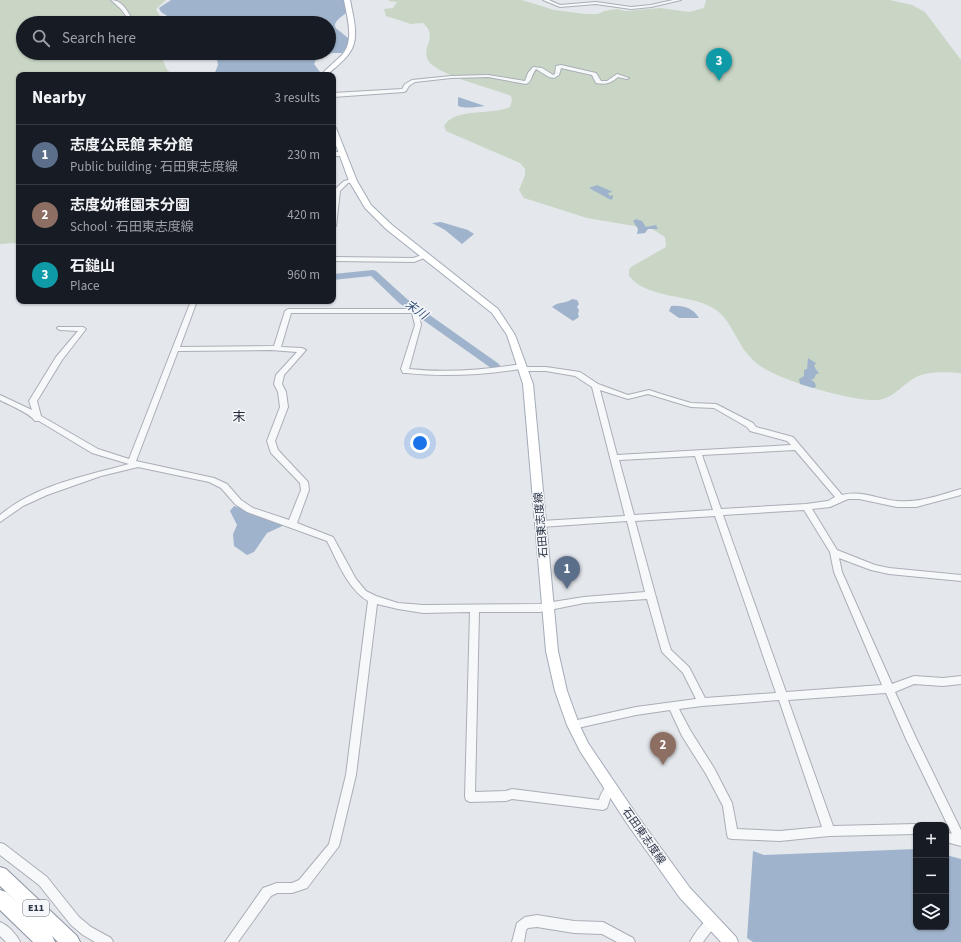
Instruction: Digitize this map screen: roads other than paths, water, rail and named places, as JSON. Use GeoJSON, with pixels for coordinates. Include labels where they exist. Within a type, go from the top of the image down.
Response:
{"type":"FeatureCollection","features":[{"type":"Feature","properties":{"kind":"highway","name":"E11"},"geometry":{"type":"LineString","coordinates":[[0,875],[71,942]]}},
{"type":"Feature","properties":{"kind":"highway","name":"E11"},"geometry":{"type":"LineString","coordinates":[[0,898],[46,942]]}},
{"type":"Feature","properties":{"kind":"highway"},"geometry":{"type":"LineString","coordinates":[[54,925],[74,942]]}},
{"type":"Feature","properties":{"kind":"main road"},"geometry":{"type":"LineString","coordinates":[[327,72],[347,53],[351,46],[352,40],[347,0]]}},
{"type":"Feature","properties":{"kind":"main road","name":"石田東志度線"},"geometry":{"type":"LineString","coordinates":[[336,144],[338,154],[361,197],[377,216],[495,311],[511,335],[523,368],[529,392],[552,651],[561,691],[573,725],[584,747],[611,789],[685,893],[731,942]]}},
{"type":"Feature","properties":{"kind":"street"},"geometry":{"type":"LineString","coordinates":[[113,0],[128,13],[129,16]]}},
{"type":"Feature","properties":{"kind":"street"},"geometry":{"type":"LineString","coordinates":[[545,0],[555,5],[565,6],[596,3],[641,8],[679,0]]}},
{"type":"Feature","properties":{"kind":"street"},"geometry":{"type":"LineString","coordinates":[[336,95],[404,90],[407,85],[414,81],[451,77],[488,76],[526,83],[534,68],[541,69],[548,76],[554,77],[557,75],[558,67],[561,66],[594,74],[598,82],[601,83],[610,82],[617,75],[627,78]]}},
{"type":"Feature","properties":{"kind":"street"},"geometry":{"type":"LineString","coordinates":[[336,199],[337,190],[346,182],[353,181]]}},
{"type":"Feature","properties":{"kind":"street"},"geometry":{"type":"LineString","coordinates":[[336,260],[383,258],[414,260],[425,256]]}},
{"type":"Feature","properties":{"kind":"street"},"geometry":{"type":"LineString","coordinates":[[135,462],[193,304]]}},
{"type":"Feature","properties":{"kind":"street"},"geometry":{"type":"LineString","coordinates":[[277,348],[288,311],[415,311],[418,325],[404,369],[406,371],[426,373],[492,371],[523,368],[546,369],[577,374],[595,386],[628,397],[649,392],[684,403],[716,406],[750,425],[753,429],[790,438],[840,498]]}},
{"type":"Feature","properties":{"kind":"street"},"geometry":{"type":"LineString","coordinates":[[38,419],[32,401],[59,359],[83,329],[60,328]]}},
{"type":"Feature","properties":{"kind":"street"},"geometry":{"type":"LineString","coordinates":[[176,349],[277,348],[302,350],[280,375],[278,384],[284,394],[285,400],[282,418],[270,441],[274,451],[304,482],[305,490],[292,524]]}},
{"type":"Feature","properties":{"kind":"street"},"geometry":{"type":"LineString","coordinates":[[595,386],[667,652],[686,670],[702,702]]}},
{"type":"Feature","properties":{"kind":"street"},"geometry":{"type":"LineString","coordinates":[[2,400],[94,451],[211,480],[224,486],[238,502],[246,508],[330,539],[353,581],[363,592],[373,599],[398,606],[423,609],[549,606],[584,600],[651,595]]}},
{"type":"Feature","properties":{"kind":"street"},"geometry":{"type":"LineString","coordinates":[[615,458],[797,447]]}},
{"type":"Feature","properties":{"kind":"street"},"geometry":{"type":"LineString","coordinates":[[698,454],[829,831]]}},
{"type":"Feature","properties":{"kind":"street"},"geometry":{"type":"LineString","coordinates":[[0,518],[18,506],[42,495],[135,462]]}},
{"type":"Feature","properties":{"kind":"street"},"geometry":{"type":"LineString","coordinates":[[541,524],[806,508],[830,504],[840,498],[859,496],[897,504],[916,504],[961,492]]}},
{"type":"Feature","properties":{"kind":"street"},"geometry":{"type":"LineString","coordinates":[[806,508],[834,552],[838,572],[888,688],[961,841]]}},
{"type":"Feature","properties":{"kind":"street"},"geometry":{"type":"LineString","coordinates":[[834,552],[874,568],[889,571],[961,578]]}},
{"type":"Feature","properties":{"kind":"street"},"geometry":{"type":"LineString","coordinates":[[231,942],[268,892],[277,888],[292,888],[303,884],[334,846],[351,775],[373,599]]}},
{"type":"Feature","properties":{"kind":"street"},"geometry":{"type":"LineString","coordinates":[[475,608],[470,797],[506,796],[512,794],[603,805],[606,794],[611,789]]}},
{"type":"Feature","properties":{"kind":"street"},"geometry":{"type":"LineString","coordinates":[[573,725],[636,711],[702,702],[888,688],[914,680],[943,682],[961,680]]}},
{"type":"Feature","properties":{"kind":"street"},"geometry":{"type":"LineString","coordinates":[[673,706],[686,733],[710,771],[728,806],[732,834],[765,837],[815,834],[829,831],[913,829]]}},
{"type":"Feature","properties":{"kind":"street"},"geometry":{"type":"LineString","coordinates":[[949,838],[961,841]]}},
{"type":"Feature","properties":{"kind":"street"},"geometry":{"type":"LineString","coordinates":[[0,848],[43,881],[57,901],[80,926],[107,942]]}},
{"type":"Feature","properties":{"kind":"street"},"geometry":{"type":"LineString","coordinates":[[518,942],[521,927],[525,923],[537,921],[574,927],[603,928],[629,942]]}},
{"type":"Feature","properties":{"kind":"street"},"geometry":{"type":"LineString","coordinates":[[696,942],[712,922]]}},
{"type":"Feature","properties":{"kind":"street"},"geometry":{"type":"LineString","coordinates":[[0,928],[14,942]]}},
{"type":"Feature","properties":{"kind":"water"},"geometry":{"type":"Polygon","coordinates":[[[171,0],[344,0],[346,13],[336,22],[336,16],[167,16],[161,12],[159,8],[171,0]]]}},
{"type":"Feature","properties":{"kind":"water"},"geometry":{"type":"Polygon","coordinates":[[[336,27],[349,39],[348,45],[342,53],[336,53],[336,27]]]}},
{"type":"Feature","properties":{"kind":"water"},"geometry":{"type":"Polygon","coordinates":[[[217,60],[316,60],[314,64],[320,72],[215,72],[218,65],[217,60]]]}},
{"type":"Feature","properties":{"kind":"water"},"geometry":{"type":"Polygon","coordinates":[[[458,97],[485,106],[468,108],[458,106],[458,97]]]}},
{"type":"Feature","properties":{"kind":"water"},"geometry":{"type":"Polygon","coordinates":[[[597,185],[613,192],[608,193],[610,196],[613,195],[613,198],[611,200],[589,188],[597,185]]]}},
{"type":"Feature","properties":{"kind":"water"},"geometry":{"type":"Polygon","coordinates":[[[636,219],[642,221],[646,227],[656,225],[658,229],[648,229],[645,233],[637,234],[638,229],[633,221],[636,219]]]}},
{"type":"Feature","properties":{"kind":"water"},"geometry":{"type":"Polygon","coordinates":[[[441,222],[468,230],[474,234],[462,244],[445,230],[432,223],[441,222]]]}},
{"type":"Feature","properties":{"kind":"water"},"geometry":{"type":"Polygon","coordinates":[[[572,299],[577,300],[579,304],[577,307],[579,310],[579,317],[573,321],[552,307],[572,299]]]}},
{"type":"Feature","properties":{"kind":"water"},"geometry":{"type":"Polygon","coordinates":[[[671,306],[687,308],[694,312],[699,318],[679,318],[669,311],[671,306]]]}},
{"type":"Feature","properties":{"kind":"water"},"geometry":{"type":"Polygon","coordinates":[[[808,358],[816,363],[814,366],[819,374],[816,374],[814,379],[811,379],[815,383],[816,387],[813,388],[800,384],[799,379],[804,376],[804,370],[807,369],[808,358]]]}},
{"type":"Feature","properties":{"kind":"water"},"geometry":{"type":"Polygon","coordinates":[[[234,506],[289,523],[267,533],[254,552],[247,555],[234,546],[233,534],[237,525],[230,511],[234,506]]]}},
{"type":"Feature","properties":{"kind":"water"},"geometry":{"type":"Polygon","coordinates":[[[913,849],[913,930],[949,930],[949,856],[961,859],[961,942],[753,942],[747,938],[753,851],[764,855],[913,849]]]}},
{"type":"Feature","properties":{"kind":"waterway","name":"末川"},"geometry":{"type":"LineString","coordinates":[[336,277],[373,273],[403,301],[495,366]]}},
{"type":"Feature","properties":{"kind":"place","name":"石鎚山"},"geometry":{"type":"Point","coordinates":[719,81]}},
{"type":"Feature","properties":{"kind":"place","name":"志度公民館 末分館"},"geometry":{"type":"Point","coordinates":[567,589]}},
{"type":"Feature","properties":{"kind":"place","name":"志度幼稚園末分園"},"geometry":{"type":"Point","coordinates":[663,765]}},
{"type":"Feature","properties":{"kind":"district","name":"末"},"geometry":{"type":"Point","coordinates":[239,417]}}]}
